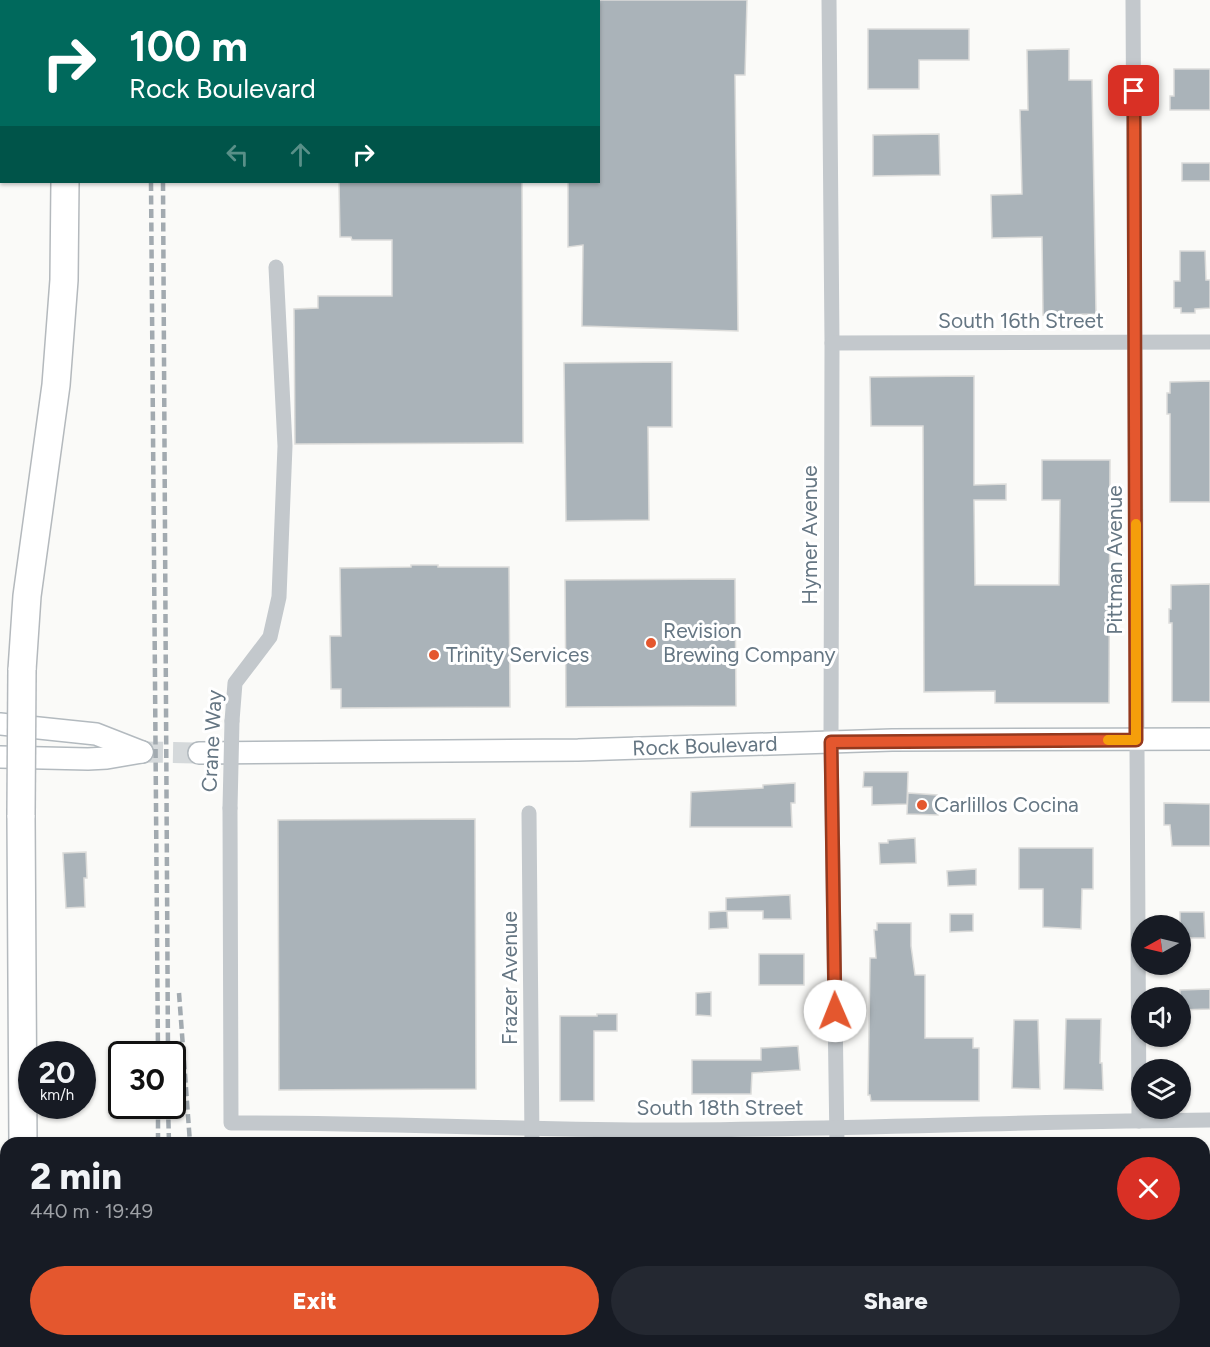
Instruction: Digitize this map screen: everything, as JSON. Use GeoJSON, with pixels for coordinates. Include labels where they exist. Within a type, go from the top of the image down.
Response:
{"type":"FeatureCollection","features":[{"type":"Feature","properties":{"kind":"highway"},"geometry":{"type":"LineString","coordinates":[[23,1137],[22,669],[27,596],[56,385],[64,280],[64,183]]}},
{"type":"Feature","properties":{"kind":"main road"},"geometry":{"type":"LineString","coordinates":[[0,724],[96,734],[142,752],[88,759],[0,757]]}},
{"type":"Feature","properties":{"kind":"main road","name":"Rock Boulevard"},"geometry":{"type":"LineString","coordinates":[[199,753],[578,750],[831,742],[1210,739]]}},
{"type":"Feature","properties":{"kind":"street","name":"Hymer Avenue"},"geometry":{"type":"LineString","coordinates":[[829,0],[832,343],[831,742],[837,1136]]}},
{"type":"Feature","properties":{"kind":"street","name":"Pittman Avenue"},"geometry":{"type":"LineString","coordinates":[[1133,0],[1139,1121]]}},
{"type":"Feature","properties":{"kind":"street","name":"Crane Way"},"geometry":{"type":"LineString","coordinates":[[231,1123],[230,808],[235,683],[270,637],[279,597],[285,446],[276,267]]}},
{"type":"Feature","properties":{"kind":"street","name":"South 16th Street"},"geometry":{"type":"LineString","coordinates":[[832,343],[1210,342]]}},
{"type":"Feature","properties":{"kind":"street","name":"Frazer Avenue"},"geometry":{"type":"LineString","coordinates":[[529,813],[532,1136]]}},
{"type":"Feature","properties":{"kind":"street","name":"South 18th Street"},"geometry":{"type":"LineString","coordinates":[[231,1123],[370,1123],[532,1136],[681,1130],[837,1136],[1139,1121],[1210,1120]]}},
{"type":"Feature","properties":{"kind":"building"},"geometry":{"type":"Polygon","coordinates":[[[600,0],[747,0],[745,75],[735,75],[738,331],[582,326],[583,245],[568,247],[568,183],[600,183],[600,0]]]}},
{"type":"Feature","properties":{"kind":"building"},"geometry":{"type":"Polygon","coordinates":[[[868,29],[969,29],[969,60],[919,60],[919,89],[868,89],[868,29]]]}},
{"type":"Feature","properties":{"kind":"building"},"geometry":{"type":"Polygon","coordinates":[[[1069,49],[1069,80],[1092,80],[1096,314],[1043,315],[1042,237],[992,238],[991,195],[1022,194],[1020,110],[1028,110],[1027,50],[1069,49]]]}},
{"type":"Feature","properties":{"kind":"building"},"geometry":{"type":"Polygon","coordinates":[[[1174,69],[1210,69],[1210,110],[1170,110],[1170,96],[1174,96],[1174,69]]]}},
{"type":"Feature","properties":{"kind":"building"},"geometry":{"type":"Polygon","coordinates":[[[939,134],[940,175],[873,176],[873,135],[939,134]]]}},
{"type":"Feature","properties":{"kind":"building"},"geometry":{"type":"Polygon","coordinates":[[[1182,163],[1210,163],[1210,181],[1182,181],[1182,163]]]}},
{"type":"Feature","properties":{"kind":"building"},"geometry":{"type":"Polygon","coordinates":[[[339,183],[522,183],[523,443],[295,444],[294,309],[318,308],[318,296],[392,296],[392,240],[352,240],[351,237],[340,237],[339,183]]]}},
{"type":"Feature","properties":{"kind":"building"},"geometry":{"type":"Polygon","coordinates":[[[1180,251],[1205,251],[1206,280],[1210,280],[1210,308],[1195,309],[1195,313],[1181,313],[1181,308],[1174,308],[1174,281],[1180,281],[1180,251]]]}},
{"type":"Feature","properties":{"kind":"building"},"geometry":{"type":"Polygon","coordinates":[[[672,362],[672,427],[648,427],[649,520],[566,521],[564,363],[672,362]]]}},
{"type":"Feature","properties":{"kind":"building"},"geometry":{"type":"Polygon","coordinates":[[[974,376],[974,485],[1006,484],[1006,500],[974,500],[975,585],[1059,585],[1060,500],[1042,500],[1042,460],[1110,460],[1109,703],[995,703],[995,691],[924,692],[923,426],[871,426],[870,377],[974,376]]]}},
{"type":"Feature","properties":{"kind":"building"},"geometry":{"type":"Polygon","coordinates":[[[1210,381],[1210,502],[1170,502],[1170,414],[1167,414],[1167,393],[1170,393],[1170,382],[1210,381]]]}},
{"type":"Feature","properties":{"kind":"building"},"geometry":{"type":"Polygon","coordinates":[[[411,565],[509,567],[510,707],[341,708],[341,689],[331,689],[330,636],[341,636],[340,568],[411,567],[411,565]]]}},
{"type":"Feature","properties":{"kind":"building","name":"Revision Brewing Company"},"geometry":{"type":"Polygon","coordinates":[[[735,579],[736,706],[566,707],[565,580],[735,579]]]}},
{"type":"Feature","properties":{"kind":"building"},"geometry":{"type":"Polygon","coordinates":[[[1210,584],[1210,702],[1172,702],[1172,623],[1169,623],[1171,585],[1210,584]]]}},
{"type":"Feature","properties":{"kind":"building"},"geometry":{"type":"Polygon","coordinates":[[[864,772],[908,772],[907,804],[872,805],[872,787],[863,787],[864,772]]]}},
{"type":"Feature","properties":{"kind":"building"},"geometry":{"type":"Polygon","coordinates":[[[795,783],[795,803],[791,803],[792,827],[690,827],[691,792],[763,788],[763,785],[795,783]]]}},
{"type":"Feature","properties":{"kind":"building","name":"Carlillos Cocina"},"geometry":{"type":"Polygon","coordinates":[[[908,793],[937,795],[938,815],[907,814],[908,793]]]}},
{"type":"Feature","properties":{"kind":"building"},"geometry":{"type":"Polygon","coordinates":[[[1164,803],[1210,804],[1210,846],[1172,846],[1170,825],[1164,825],[1164,803]]]}},
{"type":"Feature","properties":{"kind":"building"},"geometry":{"type":"Polygon","coordinates":[[[475,819],[476,1089],[279,1090],[278,820],[475,819]]]}},
{"type":"Feature","properties":{"kind":"building"},"geometry":{"type":"Polygon","coordinates":[[[915,838],[916,863],[880,864],[879,843],[915,838]]]}},
{"type":"Feature","properties":{"kind":"building"},"geometry":{"type":"Polygon","coordinates":[[[1019,848],[1093,848],[1093,889],[1082,889],[1081,929],[1043,927],[1043,889],[1019,889],[1019,848]]]}},
{"type":"Feature","properties":{"kind":"building"},"geometry":{"type":"Polygon","coordinates":[[[86,852],[85,907],[66,908],[63,853],[86,852]]]}},
{"type":"Feature","properties":{"kind":"building"},"geometry":{"type":"Polygon","coordinates":[[[976,869],[976,885],[948,886],[947,871],[976,869]]]}},
{"type":"Feature","properties":{"kind":"building"},"geometry":{"type":"Polygon","coordinates":[[[790,895],[791,919],[763,919],[763,911],[726,911],[726,898],[790,895]]]}},
{"type":"Feature","properties":{"kind":"building"},"geometry":{"type":"Polygon","coordinates":[[[727,911],[728,928],[709,929],[709,912],[727,911]]]}},
{"type":"Feature","properties":{"kind":"building"},"geometry":{"type":"Polygon","coordinates":[[[1180,912],[1204,912],[1205,938],[1191,938],[1191,915],[1180,915],[1180,912]]]}},
{"type":"Feature","properties":{"kind":"building"},"geometry":{"type":"Polygon","coordinates":[[[950,914],[973,914],[973,931],[950,932],[950,914]]]}},
{"type":"Feature","properties":{"kind":"building"},"geometry":{"type":"Polygon","coordinates":[[[877,923],[911,923],[915,975],[925,975],[925,1038],[973,1038],[973,1048],[979,1048],[979,1101],[871,1101],[868,1095],[870,958],[876,958],[874,930],[877,930],[877,923]]]}},
{"type":"Feature","properties":{"kind":"building"},"geometry":{"type":"Polygon","coordinates":[[[759,954],[804,954],[804,985],[759,985],[759,954]]]}},
{"type":"Feature","properties":{"kind":"building"},"geometry":{"type":"Polygon","coordinates":[[[1210,989],[1210,1009],[1191,1010],[1191,990],[1210,989]]]}},
{"type":"Feature","properties":{"kind":"building"},"geometry":{"type":"Polygon","coordinates":[[[711,992],[711,1016],[696,1015],[696,993],[711,992]]]}},
{"type":"Feature","properties":{"kind":"building"},"geometry":{"type":"Polygon","coordinates":[[[597,1014],[617,1014],[617,1031],[594,1031],[594,1101],[560,1101],[560,1016],[597,1016],[597,1014]]]}},
{"type":"Feature","properties":{"kind":"building"},"geometry":{"type":"Polygon","coordinates":[[[1066,1019],[1101,1019],[1100,1063],[1102,1063],[1103,1090],[1064,1089],[1066,1019]]]}},
{"type":"Feature","properties":{"kind":"building"},"geometry":{"type":"Polygon","coordinates":[[[1014,1020],[1038,1020],[1040,1089],[1012,1088],[1014,1020]]]}},
{"type":"Feature","properties":{"kind":"building"},"geometry":{"type":"Polygon","coordinates":[[[798,1046],[800,1070],[752,1073],[751,1094],[692,1094],[692,1060],[761,1060],[761,1048],[798,1046]]]}},
{"type":"Feature","properties":{"kind":"tunnel"},"geometry":{"type":"LineString","coordinates":[[142,752],[199,753]]}},
{"type":"Feature","properties":{"kind":"railway"},"geometry":{"type":"LineString","coordinates":[[151,183],[158,1041]]}},
{"type":"Feature","properties":{"kind":"railway"},"geometry":{"type":"LineString","coordinates":[[163,183],[168,1041]]}},
{"type":"Feature","properties":{"kind":"railway"},"geometry":{"type":"LineString","coordinates":[[179,993],[190,1137]]}},
{"type":"Feature","properties":{"kind":"railway"},"geometry":{"type":"LineString","coordinates":[[158,1119],[158,1137]]}},
{"type":"Feature","properties":{"kind":"railway"},"geometry":{"type":"LineString","coordinates":[[168,1119],[169,1137]]}},
{"type":"Feature","properties":{"kind":"slow traffic"},"geometry":{"type":"LineString","coordinates":[[1108,740],[1136,740],[1136,524]]}},
{"type":"Feature","properties":{"kind":"place","name":"Revision Brewing Company"},"geometry":{"type":"Point","coordinates":[651,643]}},
{"type":"Feature","properties":{"kind":"place","name":"Trinity Services"},"geometry":{"type":"Point","coordinates":[434,655]}},
{"type":"Feature","properties":{"kind":"place","name":"Carlillos Cocina"},"geometry":{"type":"Point","coordinates":[922,805]}},
{"type":"Feature","properties":{"kind":"route"},"geometry":{"type":"LineString","coordinates":[[835,1011],[831,742],[1136,740],[1134,91]]}}]}
